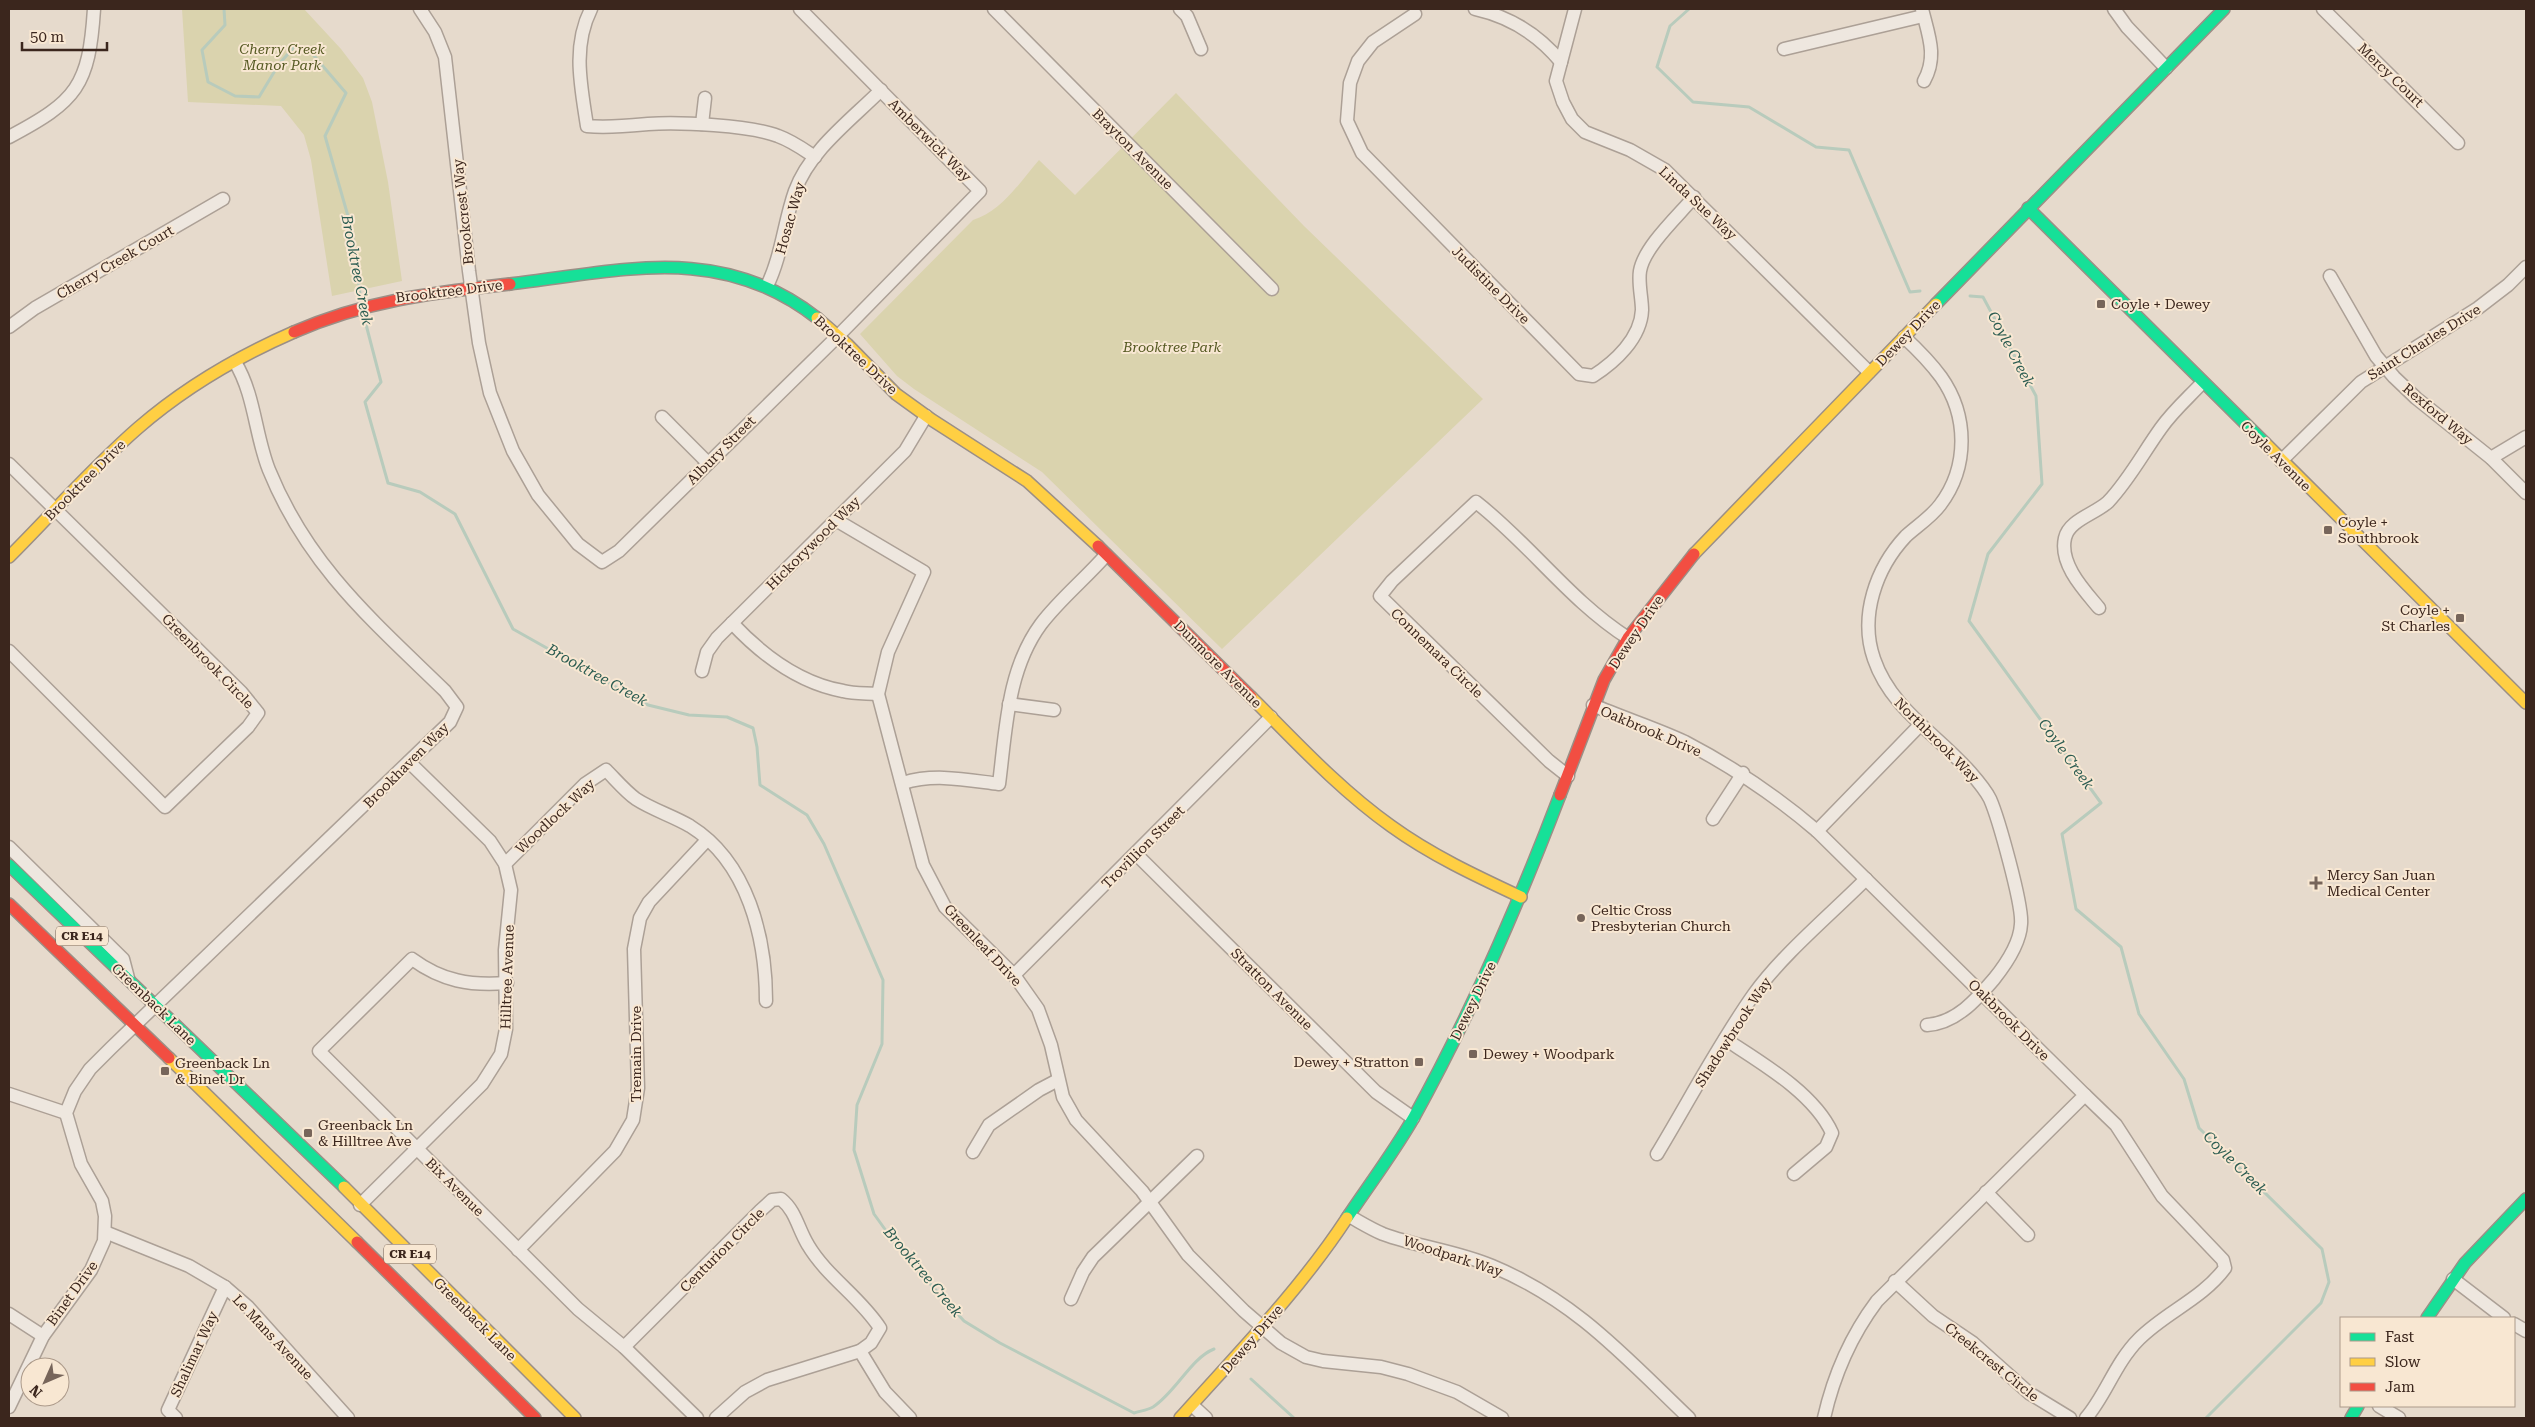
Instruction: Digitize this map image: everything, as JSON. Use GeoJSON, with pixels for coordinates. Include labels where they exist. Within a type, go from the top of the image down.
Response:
{"type":"FeatureCollection","features":[{"type":"Feature","properties":{"kind":"main road","name":"Dewey Drive"},"geometry":{"type":"LineString","coordinates":[[1180,1418],[1193,1406],[1262,1327],[1323,1254],[1413,1118],[1481,986],[1521,897],[1568,776],[1593,705],[1628,638],[1700,547],[2028,208],[2224,9]]}},
{"type":"Feature","properties":{"kind":"main road","name":"Coyle Avenue"},"geometry":{"type":"LineString","coordinates":[[2028,208],[2526,703]]}},
{"type":"Feature","properties":{"kind":"main road","name":"Brooktree Drive"},"geometry":{"type":"LineString","coordinates":[[9,557],[130,435],[185,392],[235,362],[301,328],[344,310],[382,300],[668,266],[722,272],[767,286],[815,315],[886,384],[926,416]]}},
{"type":"Feature","properties":{"kind":"main road","name":"Dunmore Avenue"},"geometry":{"type":"LineString","coordinates":[[926,416],[1031,484],[1343,788],[1382,819],[1443,860],[1521,897]]}},
{"type":"Feature","properties":{"kind":"main road","name":"Greenback Lane"},"geometry":{"type":"LineString","coordinates":[[9,865],[360,1205],[575,1418]]}},
{"type":"Feature","properties":{"kind":"main road","name":"Greenback Lane"},"geometry":{"type":"LineString","coordinates":[[9,904],[311,1195],[535,1418]]}},
{"type":"Feature","properties":{"kind":"main road"},"geometry":{"type":"LineString","coordinates":[[311,1195],[360,1205]]}},
{"type":"Feature","properties":{"kind":"main road"},"geometry":{"type":"LineString","coordinates":[[2428,1317],[2464,1263],[2526,1199]]}},
{"type":"Feature","properties":{"kind":"main road"},"geometry":{"type":"LineString","coordinates":[[2351,1418],[2357,1407]]}},
{"type":"Feature","properties":{"kind":"street"},"geometry":{"type":"LineString","coordinates":[[9,137],[53,112],[78,84],[91,50],[94,9]]}},
{"type":"Feature","properties":{"kind":"street","name":"Brookcrest Way"},"geometry":{"type":"LineString","coordinates":[[420,9],[435,32],[445,57],[472,288],[486,376],[498,417],[513,452],[538,495],[578,544],[602,562]]}},
{"type":"Feature","properties":{"kind":"street"},"geometry":{"type":"LineString","coordinates":[[591,9],[585,21],[578,55],[587,126],[614,128],[650,124],[702,124],[776,135],[794,143],[815,157]]}},
{"type":"Feature","properties":{"kind":"street","name":"Amberwick Way"},"geometry":{"type":"LineString","coordinates":[[800,9],[980,191],[838,336]]}},
{"type":"Feature","properties":{"kind":"street","name":"Brayton Avenue"},"geometry":{"type":"LineString","coordinates":[[994,9],[1272,289]]}},
{"type":"Feature","properties":{"kind":"street"},"geometry":{"type":"LineString","coordinates":[[1180,9],[1186,16],[1201,49]]}},
{"type":"Feature","properties":{"kind":"street"},"geometry":{"type":"LineString","coordinates":[[1476,9],[1509,19],[1525,28],[1540,39],[1562,62]]}},
{"type":"Feature","properties":{"kind":"street","name":"Linda Sue Way"},"geometry":{"type":"LineString","coordinates":[[1575,9],[1556,81],[1562,102],[1572,119],[1585,132],[1647,158],[1665,170],[1869,372]]}},
{"type":"Feature","properties":{"kind":"street"},"geometry":{"type":"LineString","coordinates":[[2114,9],[2127,27],[2166,68]]}},
{"type":"Feature","properties":{"kind":"street","name":"Mercy Court"},"geometry":{"type":"LineString","coordinates":[[2323,9],[2458,143]]}},
{"type":"Feature","properties":{"kind":"street","name":"Judistine Drive"},"geometry":{"type":"LineString","coordinates":[[1417,10],[1373,42],[1355,68],[1350,83],[1347,121],[1362,153],[1579,374],[1593,376],[1605,368],[1629,343],[1637,331],[1642,312],[1640,272],[1647,253],[1694,197]]}},
{"type":"Feature","properties":{"kind":"street"},"geometry":{"type":"LineString","coordinates":[[1784,49],[1923,12],[1932,52],[1930,67],[1924,81]]}},
{"type":"Feature","properties":{"kind":"street","name":"Hosac Way"},"geometry":{"type":"LineString","coordinates":[[767,286],[780,254],[795,191],[815,157],[881,90]]}},
{"type":"Feature","properties":{"kind":"street"},"geometry":{"type":"LineString","coordinates":[[702,124],[705,98]]}},
{"type":"Feature","properties":{"kind":"street","name":"Cherry Creek Court"},"geometry":{"type":"LineString","coordinates":[[9,327],[35,308],[223,199]]}},
{"type":"Feature","properties":{"kind":"street","name":"Saint Charles Drive"},"geometry":{"type":"LineString","coordinates":[[2281,461],[2361,382],[2478,308],[2508,285],[2526,267]]}},
{"type":"Feature","properties":{"kind":"street","name":"Rexford Way"},"geometry":{"type":"LineString","coordinates":[[2330,276],[2354,319],[2384,366],[2416,398],[2491,458],[2526,493]]}},
{"type":"Feature","properties":{"kind":"street","name":"Albury Street"},"geometry":{"type":"LineString","coordinates":[[602,562],[619,551],[838,336]]}},
{"type":"Feature","properties":{"kind":"street","name":"Northbrook Way"},"geometry":{"type":"LineString","coordinates":[[1904,337],[1929,361],[1950,391],[1959,418],[1962,443],[1950,491],[1939,506],[1904,538],[1885,564],[1872,594],[1869,642],[1882,679],[1893,696],[1920,725],[1969,770],[1990,799],[2020,909],[2022,923],[2018,938],[2004,966],[1982,993],[1952,1018],[1927,1025]]}},
{"type":"Feature","properties":{"kind":"street","name":"Brookhaven Way"},"geometry":{"type":"LineString","coordinates":[[156,1006],[410,762],[450,722],[457,707],[444,691],[338,585],[308,546],[294,524],[269,469],[251,398],[235,362]]}},
{"type":"Feature","properties":{"kind":"street"},"geometry":{"type":"LineString","coordinates":[[2099,608],[2079,584],[2070,568],[2064,549],[2065,538],[2075,524],[2106,504],[2117,492],[2170,416],[2202,383]]}},
{"type":"Feature","properties":{"kind":"street","name":"Hickorywood Way"},"geometry":{"type":"LineString","coordinates":[[702,671],[704,659],[711,644],[905,451],[926,416]]}},
{"type":"Feature","properties":{"kind":"street"},"geometry":{"type":"LineString","coordinates":[[662,418],[708,462]]}},
{"type":"Feature","properties":{"kind":"street"},"geometry":{"type":"LineString","coordinates":[[2491,458],[2526,437]]}},
{"type":"Feature","properties":{"kind":"street"},"geometry":{"type":"LineString","coordinates":[[9,464],[55,510]]}},
{"type":"Feature","properties":{"kind":"street","name":"Connemara Circle"},"geometry":{"type":"LineString","coordinates":[[1568,776],[1549,761],[1380,596],[1392,582],[1476,502],[1494,516],[1582,604],[1628,638]]}},
{"type":"Feature","properties":{"kind":"street","name":"Greenbrook Circle"},"geometry":{"type":"LineString","coordinates":[[9,652],[165,807],[248,727],[258,713],[241,692],[55,510]]}},
{"type":"Feature","properties":{"kind":"street","name":"Greenleaf Drive"},"geometry":{"type":"LineString","coordinates":[[836,520],[924,572],[888,652],[878,694],[903,783],[923,865],[935,891],[945,906],[1014,975],[1038,1009],[1044,1024],[1063,1097],[1076,1120],[1149,1200],[1188,1255],[1281,1343],[1306,1357],[1341,1364],[1382,1367],[1408,1374],[1458,1392],[1502,1418]]}},
{"type":"Feature","properties":{"kind":"street"},"geometry":{"type":"LineString","coordinates":[[903,783],[930,778],[949,778],[999,784],[1009,704],[1016,674],[1026,649],[1040,626],[1106,555]]}},
{"type":"Feature","properties":{"kind":"street"},"geometry":{"type":"LineString","coordinates":[[732,623],[764,654],[794,673],[843,691],[878,694]]}},
{"type":"Feature","properties":{"kind":"street"},"geometry":{"type":"LineString","coordinates":[[1009,704],[1054,710]]}},
{"type":"Feature","properties":{"kind":"street","name":"Oakbrook Drive"},"geometry":{"type":"LineString","coordinates":[[1593,705],[1683,741],[1743,774],[1783,802],[1817,830],[2085,1094]]}},
{"type":"Feature","properties":{"kind":"street","name":"Trovillion Street"},"geometry":{"type":"LineString","coordinates":[[1014,975],[1271,717]]}},
{"type":"Feature","properties":{"kind":"street"},"geometry":{"type":"LineString","coordinates":[[1817,830],[1920,725]]}},
{"type":"Feature","properties":{"kind":"street","name":"Hilltree Avenue"},"geometry":{"type":"LineString","coordinates":[[360,1205],[482,1084],[491,1072],[504,1044],[507,983],[505,950],[511,890],[505,864],[490,841],[410,762]]}},
{"type":"Feature","properties":{"kind":"street","name":"Woodlock Way"},"geometry":{"type":"LineString","coordinates":[[505,864],[585,784],[606,770],[625,790],[637,799],[692,827],[723,857],[745,891],[758,930],[766,979],[766,1001]]}},
{"type":"Feature","properties":{"kind":"street"},"geometry":{"type":"LineString","coordinates":[[1713,819],[1743,774]]}},
{"type":"Feature","properties":{"kind":"street","name":"Tremain Drive"},"geometry":{"type":"LineString","coordinates":[[518,1250],[615,1150],[633,1120],[638,1088],[634,964],[636,935],[640,918],[649,902],[707,840]]}},
{"type":"Feature","properties":{"kind":"street"},"geometry":{"type":"LineString","coordinates":[[9,847],[123,959],[128,981]]}},
{"type":"Feature","properties":{"kind":"street","name":"Stratton Avenue"},"geometry":{"type":"LineString","coordinates":[[1136,854],[1376,1092],[1413,1118]]}},
{"type":"Feature","properties":{"kind":"street","name":"Shadowbrook Way"},"geometry":{"type":"LineString","coordinates":[[1657,1154],[1725,1039],[1770,975],[1866,880]]}},
{"type":"Feature","properties":{"kind":"street","name":"Bix Avenue"},"geometry":{"type":"LineString","coordinates":[[507,983],[478,985],[459,982],[441,977],[412,959],[319,1051],[578,1309],[624,1347],[697,1418]]}},
{"type":"Feature","properties":{"kind":"street"},"geometry":{"type":"LineString","coordinates":[[9,1094],[66,1113],[75,1090],[90,1069],[156,1006]]}},
{"type":"Feature","properties":{"kind":"street"},"geometry":{"type":"LineString","coordinates":[[1725,1039],[1806,1099],[1829,1126],[1832,1133],[1826,1147],[1794,1174]]}},
{"type":"Feature","properties":{"kind":"street"},"geometry":{"type":"LineString","coordinates":[[973,1152],[989,1125],[1039,1090],[1058,1080]]}},
{"type":"Feature","properties":{"kind":"street"},"geometry":{"type":"LineString","coordinates":[[1824,1418],[1840,1364],[1850,1341],[1877,1301],[2085,1094],[2116,1125],[2158,1191],[2223,1260],[2225,1268],[2202,1293],[2138,1339],[2115,1370],[2086,1418]]}},
{"type":"Feature","properties":{"kind":"street","name":"Binet Drive"},"geometry":{"type":"LineString","coordinates":[[9,1407],[42,1336],[91,1270],[99,1256],[106,1232],[102,1201],[81,1164],[66,1113]]}},
{"type":"Feature","properties":{"kind":"street"},"geometry":{"type":"LineString","coordinates":[[1072,1299],[1083,1272],[1093,1257],[1149,1200],[1197,1156]]}},
{"type":"Feature","properties":{"kind":"street"},"geometry":{"type":"LineString","coordinates":[[1986,1192],[2028,1235]]}},
{"type":"Feature","properties":{"kind":"street","name":"Centurion Circle"},"geometry":{"type":"LineString","coordinates":[[624,1347],[772,1200],[782,1199],[792,1210],[806,1243],[817,1260],[870,1313],[880,1328],[871,1343],[860,1351],[767,1380],[745,1392],[716,1418]]}},
{"type":"Feature","properties":{"kind":"street","name":"Woodpark Way"},"geometry":{"type":"LineString","coordinates":[[1349,1216],[1382,1234],[1491,1266],[1553,1297],[1575,1312],[1618,1348],[1689,1418]]}},
{"type":"Feature","properties":{"kind":"street","name":"Le Mans Avenue"},"geometry":{"type":"LineString","coordinates":[[106,1232],[189,1266],[225,1287],[248,1307],[348,1418]]}},
{"type":"Feature","properties":{"kind":"street"},"geometry":{"type":"LineString","coordinates":[[2453,1279],[2503,1317]]}},
{"type":"Feature","properties":{"kind":"street","name":"Creekcrest Circle"},"geometry":{"type":"LineString","coordinates":[[1895,1282],[1933,1316],[1973,1343],[2029,1393],[2070,1418]]}},
{"type":"Feature","properties":{"kind":"street","name":"Shalimar Way"},"geometry":{"type":"LineString","coordinates":[[176,1418],[168,1410],[225,1287]]}},
{"type":"Feature","properties":{"kind":"street"},"geometry":{"type":"LineString","coordinates":[[9,1314],[42,1336]]}},
{"type":"Feature","properties":{"kind":"street"},"geometry":{"type":"LineString","coordinates":[[2515,1325],[2526,1331]]}},
{"type":"Feature","properties":{"kind":"street"},"geometry":{"type":"LineString","coordinates":[[860,1351],[885,1392],[910,1418]]}},
{"type":"Feature","properties":{"kind":"street"},"geometry":{"type":"LineString","coordinates":[[1193,1406],[1206,1418]]}},
{"type":"Feature","properties":{"kind":"street"},"geometry":{"type":"LineString","coordinates":[[2381,1407],[2399,1418]]}},
{"type":"Feature","properties":{"kind":"green space","name":"Cherry Creek Manor Park"},"geometry":{"type":"Polygon","coordinates":[[[182,9],[304,9],[341,49],[363,78],[372,102],[388,182],[402,281],[332,296],[311,160],[304,135],[281,106],[188,102],[182,9]]]}},
{"type":"Feature","properties":{"kind":"green space","name":"Brooktree Park"},"geometry":{"type":"Polygon","coordinates":[[[1176,93],[1304,226],[1483,399],[1222,649],[1042,472],[914,389],[897,376],[860,334],[973,220],[993,210],[1010,195],[1039,160],[1075,195],[1176,93]]]}},
{"type":"Feature","properties":{"kind":"waterway","name":"Brooktree Creek"},"geometry":{"type":"LineString","coordinates":[[224,9],[225,25],[202,50],[208,82],[235,96],[259,97],[279,64],[295,46],[309,50],[346,93],[325,136],[352,230],[361,302]]}},
{"type":"Feature","properties":{"kind":"waterway","name":"Coyle Creek"},"geometry":{"type":"LineString","coordinates":[[1689,9],[1670,26],[1657,67],[1693,102],[1749,107],[1816,147],[1849,150],[1910,292],[1920,291]]}},
{"type":"Feature","properties":{"kind":"waterway","name":"Coyle Creek"},"geometry":{"type":"LineString","coordinates":[[1970,296],[1983,297],[2036,396],[2042,484],[1988,554],[1969,621],[2101,803],[2062,834],[2076,909],[2121,947],[2139,1014],[2184,1079],[2199,1128],[2322,1249],[2329,1282],[2321,1303],[2206,1418]]}},
{"type":"Feature","properties":{"kind":"waterway","name":"Brooktree Creek"},"geometry":{"type":"LineString","coordinates":[[363,313],[381,382],[365,402],[388,483],[420,492],[455,514],[513,629],[648,705],[689,715],[727,717],[753,728],[757,747],[760,785],[807,815],[824,844],[883,980],[882,1044],[857,1105],[854,1150],[874,1214],[902,1253],[964,1321],[1000,1343],[1134,1413],[1151,1408],[1161,1401],[1198,1360],[1214,1349]]}},
{"type":"Feature","properties":{"kind":"waterway"},"geometry":{"type":"LineString","coordinates":[[1251,1379],[1294,1418]]}},
{"type":"Feature","properties":{"kind":"traffic: fast"},"geometry":{"type":"LineString","coordinates":[[1936,304],[2224,9]]}},
{"type":"Feature","properties":{"kind":"traffic: fast"},"geometry":{"type":"LineString","coordinates":[[2028,208],[2265,443]]}},
{"type":"Feature","properties":{"kind":"traffic: fast"},"geometry":{"type":"LineString","coordinates":[[510,284],[631,269],[707,270],[744,279],[781,294],[817,318]]}},
{"type":"Feature","properties":{"kind":"traffic: fast"},"geometry":{"type":"LineString","coordinates":[[1347,1218],[1390,1156],[1414,1117],[1455,1039],[1493,959],[1560,795]]}},
{"type":"Feature","properties":{"kind":"traffic: fast"},"geometry":{"type":"LineString","coordinates":[[9,865],[344,1187]]}},
{"type":"Feature","properties":{"kind":"traffic: fast"},"geometry":{"type":"LineString","coordinates":[[2428,1317],[2465,1263],[2526,1199]]}},
{"type":"Feature","properties":{"kind":"traffic: fast"},"geometry":{"type":"LineString","coordinates":[[2351,1418],[2357,1407]]}},
{"type":"Feature","properties":{"kind":"traffic: slow"},"geometry":{"type":"LineString","coordinates":[[1694,554],[1936,304]]}},
{"type":"Feature","properties":{"kind":"traffic: slow"},"geometry":{"type":"LineString","coordinates":[[817,318],[847,344],[896,394],[932,420],[1027,481],[1098,546]]}},
{"type":"Feature","properties":{"kind":"traffic: slow"},"geometry":{"type":"LineString","coordinates":[[9,557],[104,459],[155,414],[212,374],[273,341],[294,332]]}},
{"type":"Feature","properties":{"kind":"traffic: slow"},"geometry":{"type":"LineString","coordinates":[[2265,443],[2526,703]]}},
{"type":"Feature","properties":{"kind":"traffic: slow"},"geometry":{"type":"LineString","coordinates":[[1251,697],[1301,748],[1372,812],[1406,837],[1438,856],[1521,897]]}},
{"type":"Feature","properties":{"kind":"traffic: slow"},"geometry":{"type":"LineString","coordinates":[[169,1058],[357,1242]]}},
{"type":"Feature","properties":{"kind":"traffic: slow"},"geometry":{"type":"LineString","coordinates":[[344,1187],[575,1418]]}},
{"type":"Feature","properties":{"kind":"traffic: slow"},"geometry":{"type":"LineString","coordinates":[[1180,1418],[1309,1271],[1347,1218]]}},
{"type":"Feature","properties":{"kind":"traffic: jam"},"geometry":{"type":"LineString","coordinates":[[294,332],[348,312],[400,299],[510,284]]}},
{"type":"Feature","properties":{"kind":"traffic: jam"},"geometry":{"type":"LineString","coordinates":[[1098,546],[1251,697]]}},
{"type":"Feature","properties":{"kind":"traffic: jam"},"geometry":{"type":"LineString","coordinates":[[1560,795],[1604,680],[1628,638],[1694,554]]}},
{"type":"Feature","properties":{"kind":"traffic: jam"},"geometry":{"type":"LineString","coordinates":[[9,904],[169,1058]]}},
{"type":"Feature","properties":{"kind":"traffic: jam"},"geometry":{"type":"LineString","coordinates":[[357,1242],[535,1418]]}},
{"type":"Feature","properties":{"kind":"place","name":"Coyle + Dewey"},"geometry":{"type":"Point","coordinates":[2101,304]}},
{"type":"Feature","properties":{"kind":"place","name":"Coyle + Southbrook"},"geometry":{"type":"Point","coordinates":[2328,530]}},
{"type":"Feature","properties":{"kind":"place","name":"Coyle + St Charles"},"geometry":{"type":"Point","coordinates":[2460,618]}},
{"type":"Feature","properties":{"kind":"place","name":"Mercy San Juan Medical Center"},"geometry":{"type":"Point","coordinates":[2316,883]}},
{"type":"Feature","properties":{"kind":"place","name":"Celtic Cross Presbyterian Church"},"geometry":{"type":"Point","coordinates":[1581,918]}},
{"type":"Feature","properties":{"kind":"place","name":"Dewey + Woodpark"},"geometry":{"type":"Point","coordinates":[1473,1054]}},
{"type":"Feature","properties":{"kind":"place","name":"Dewey + Stratton"},"geometry":{"type":"Point","coordinates":[1419,1062]}},
{"type":"Feature","properties":{"kind":"place","name":"Greenback Ln & Binet Dr"},"geometry":{"type":"Point","coordinates":[165,1071]}},
{"type":"Feature","properties":{"kind":"place","name":"Greenback Ln & Hilltree Ave"},"geometry":{"type":"Point","coordinates":[308,1133]}}]}
